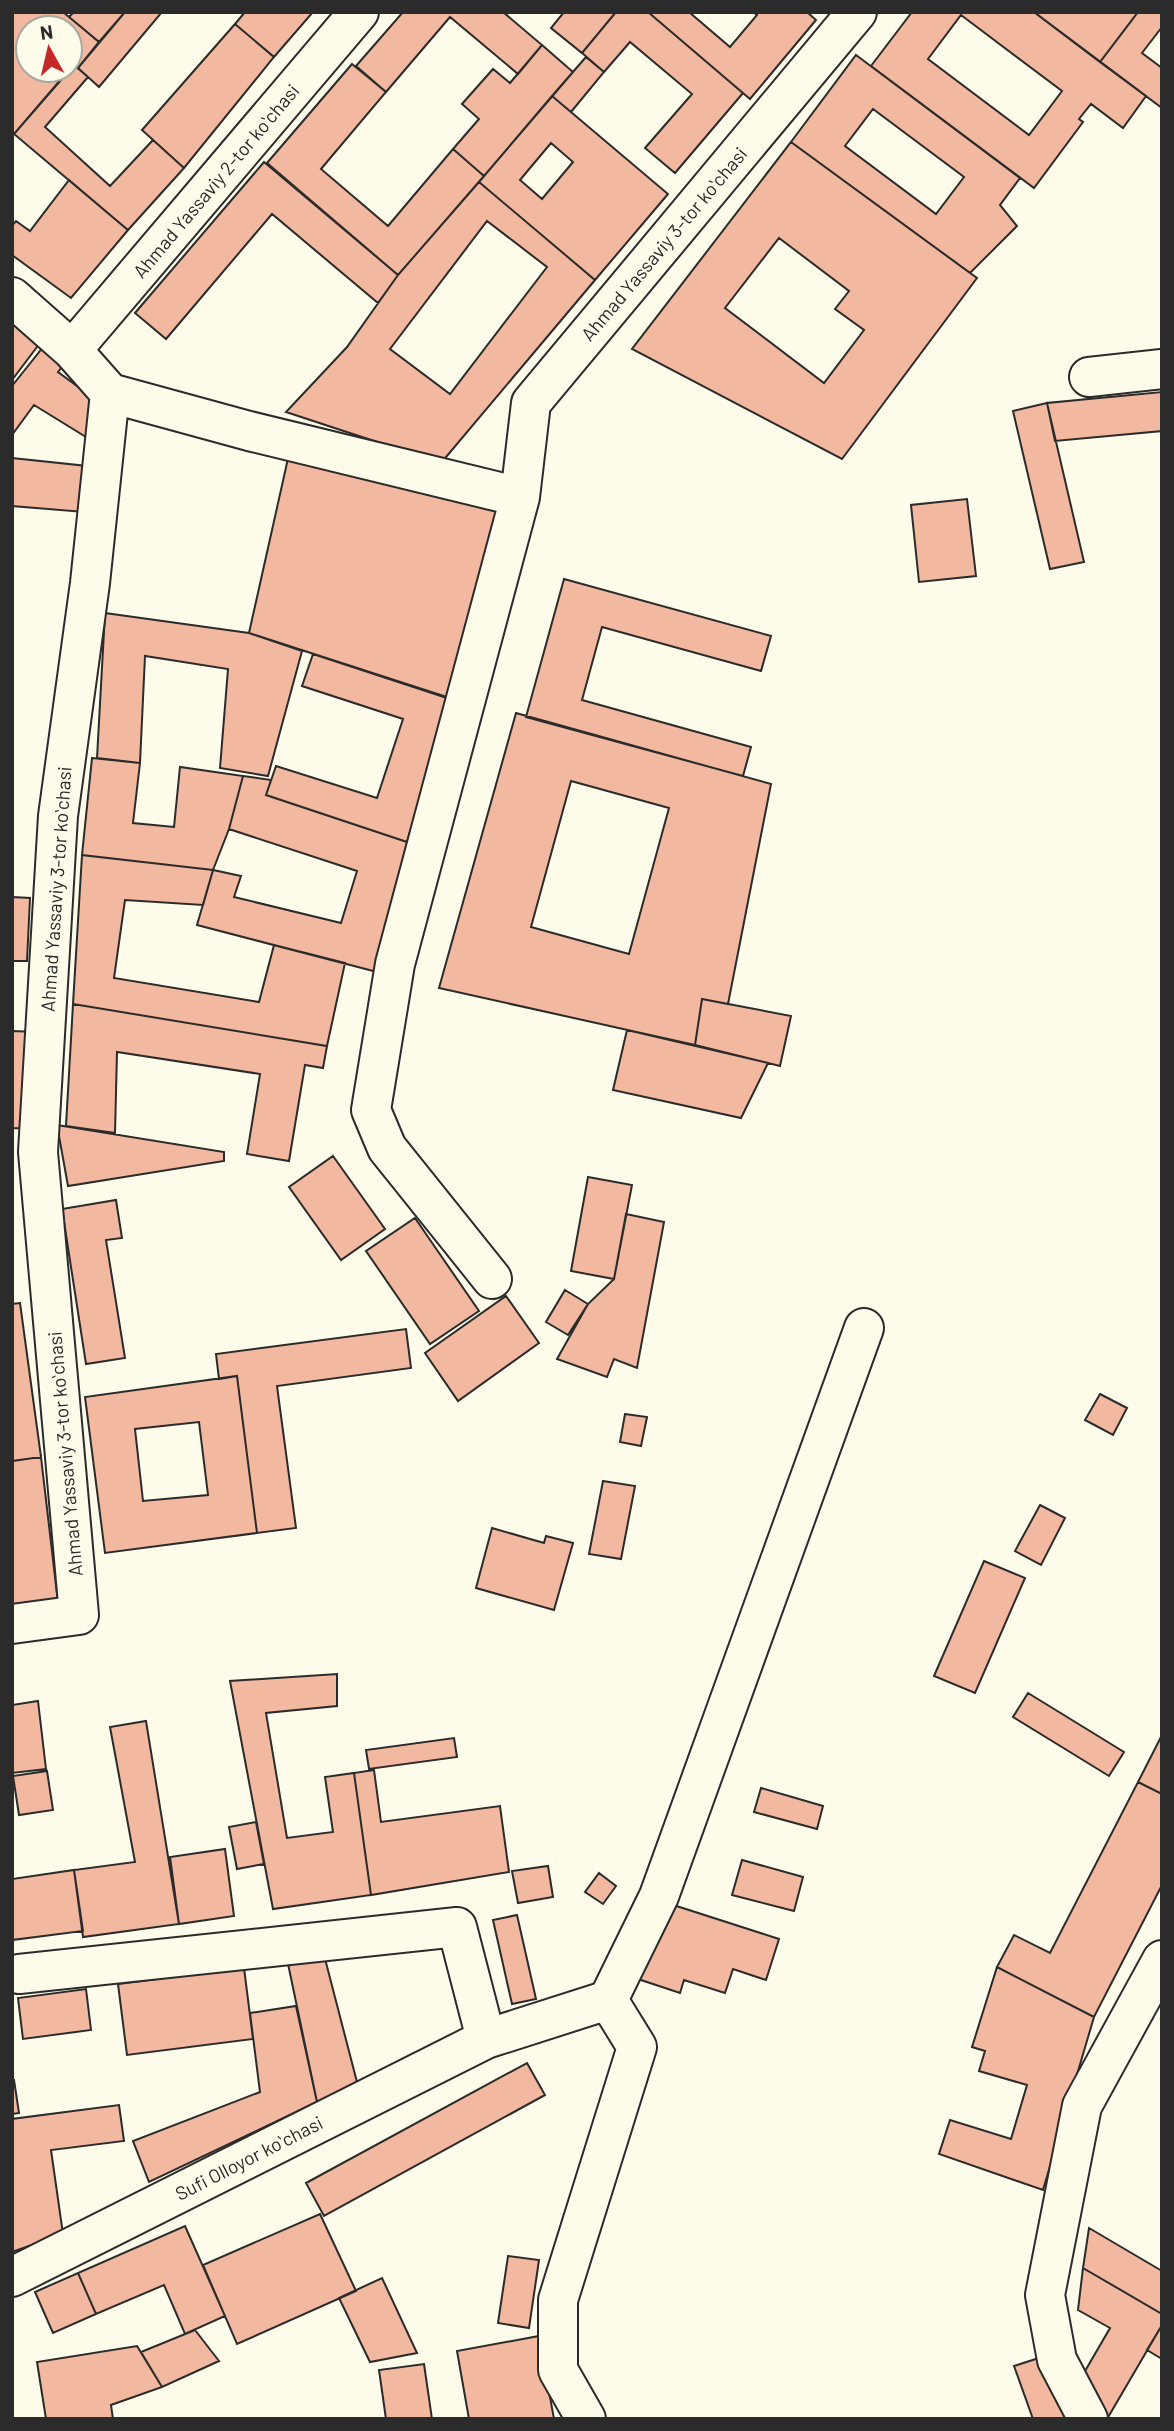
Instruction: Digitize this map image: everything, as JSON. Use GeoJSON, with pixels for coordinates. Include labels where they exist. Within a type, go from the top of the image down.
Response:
{"type":"FeatureCollection","features":[{"type":"Feature","properties":{"kind":"street","name":"Ahmad Yassaviy 2-tor koʻchasi"},"geometry":{"type":"LineString","coordinates":[[72,350],[359,12]]}},
{"type":"Feature","properties":{"kind":"street","name":"Ahmad Yassaviy 3-tor koʻchasi"},"geometry":{"type":"LineString","coordinates":[[492,1279],[387,1148],[372,1110],[395,964],[520,497],[531,403],[857,12]]}},
{"type":"Feature","properties":{"kind":"street"},"geometry":{"type":"LineString","coordinates":[[12,297],[72,350],[110,393],[249,431],[520,497]]}},
{"type":"Feature","properties":{"kind":"street"},"geometry":{"type":"LineString","coordinates":[[1088,377],[1162,369]]}},
{"type":"Feature","properties":{"kind":"street","name":"Ahmad Yassaviy 3-tor koʻchasi"},"geometry":{"type":"LineString","coordinates":[[12,1624],[79,1615],[38,1152],[58,816],[90,583],[110,393]]}},
{"type":"Feature","properties":{"kind":"street"},"geometry":{"type":"LineString","coordinates":[[586,2419],[558,2370],[558,2300],[637,2047],[608,2000],[659,1896],[864,1328]]}},
{"type":"Feature","properties":{"kind":"street"},"geometry":{"type":"LineString","coordinates":[[19,1973],[457,1927],[486,2039]]}},
{"type":"Feature","properties":{"kind":"street"},"geometry":{"type":"LineString","coordinates":[[1088,2419],[1057,2360],[1045,2295],[1082,2106],[1162,1960]]}},
{"type":"Feature","properties":{"kind":"street","name":"Sufi Olloyor koʻchasi"},"geometry":{"type":"LineString","coordinates":[[12,2277],[486,2039],[608,2000]]}},
{"type":"Feature","properties":{"kind":"building"},"geometry":{"type":"Polygon","coordinates":[[[12,12],[63,12],[65,14],[14,14],[14,84],[57,84],[14,134],[12,12]]]}},
{"type":"Feature","properties":{"kind":"building"},"geometry":{"type":"Polygon","coordinates":[[[125,12],[99,42],[84,30],[84,14],[72,14],[125,12]]]}},
{"type":"Feature","properties":{"kind":"building"},"geometry":{"type":"Polygon","coordinates":[[[125,12],[162,12],[99,87],[84,73],[84,61],[125,12]]]}},
{"type":"Feature","properties":{"kind":"building"},"geometry":{"type":"Polygon","coordinates":[[[245,12],[313,12],[274,57],[235,24],[245,12]]]}},
{"type":"Feature","properties":{"kind":"building"},"geometry":{"type":"Polygon","coordinates":[[[403,12],[503,12],[542,45],[518,74],[450,17],[386,92],[356,66],[403,12]]]}},
{"type":"Feature","properties":{"kind":"building"},"geometry":{"type":"Polygon","coordinates":[[[564,12],[616,12],[582,53],[551,28],[564,12]]]}},
{"type":"Feature","properties":{"kind":"building"},"geometry":{"type":"Polygon","coordinates":[[[616,12],[648,12],[743,93],[675,173],[645,148],[692,94],[630,42],[604,72],[582,53],[616,12]]]}},
{"type":"Feature","properties":{"kind":"building"},"geometry":{"type":"Polygon","coordinates":[[[648,12],[689,12],[730,47],[757,15],[753,12],[807,12],[816,20],[750,99],[648,12]]]}},
{"type":"Feature","properties":{"kind":"building"},"geometry":{"type":"Polygon","coordinates":[[[912,12],[1034,12],[1146,96],[1123,128],[1091,104],[1079,119],[1083,122],[1034,188],[871,66],[912,12]],[[961,15],[928,59],[1029,135],[1062,91],[961,15]]]}},
{"type":"Feature","properties":{"kind":"building"},"geometry":{"type":"Polygon","coordinates":[[[1034,12],[1076,13],[1138,12],[1100,62],[1034,12]]]}},
{"type":"Feature","properties":{"kind":"building"},"geometry":{"type":"Polygon","coordinates":[[[1138,12],[1162,12],[1162,27],[1142,53],[1162,68],[1162,108],[1100,62],[1138,12]]]}},
{"type":"Feature","properties":{"kind":"building"},"geometry":{"type":"Polygon","coordinates":[[[235,24],[274,57],[184,168],[142,130],[235,24]]]}},
{"type":"Feature","properties":{"kind":"building"},"geometry":{"type":"Polygon","coordinates":[[[84,30],[99,42],[84,61],[84,30]]]}},
{"type":"Feature","properties":{"kind":"building"},"geometry":{"type":"Polygon","coordinates":[[[542,45],[573,72],[484,176],[453,149],[479,119],[462,104],[493,69],[510,83],[542,45]]]}},
{"type":"Feature","properties":{"kind":"building"},"geometry":{"type":"Polygon","coordinates":[[[856,55],[1020,178],[1000,205],[1017,226],[970,273],[791,142],[856,55]],[[873,109],[845,146],[936,214],[964,177],[873,109]]]}},
{"type":"Feature","properties":{"kind":"building"},"geometry":{"type":"Polygon","coordinates":[[[586,57],[604,72],[571,112],[552,96],[586,57]]]}},
{"type":"Feature","properties":{"kind":"building"},"geometry":{"type":"Polygon","coordinates":[[[352,64],[386,92],[321,169],[388,226],[453,149],[484,176],[398,275],[267,163],[352,64]]]}},
{"type":"Feature","properties":{"kind":"building"},"geometry":{"type":"Polygon","coordinates":[[[57,84],[82,84],[45,127],[110,186],[153,140],[184,168],[128,230],[14,134],[57,84]]]}},
{"type":"Feature","properties":{"kind":"building"},"geometry":{"type":"Polygon","coordinates":[[[552,96],[668,194],[595,280],[479,182],[552,96]],[[551,143],[520,180],[542,199],[573,162],[551,143]]]}},
{"type":"Feature","properties":{"kind":"building"},"geometry":{"type":"Polygon","coordinates":[[[791,142],[977,278],[842,459],[632,349],[791,142]],[[779,238],[725,308],[824,383],[864,330],[835,309],[849,291],[779,238]]]}},
{"type":"Feature","properties":{"kind":"building"},"geometry":{"type":"Polygon","coordinates":[[[264,162],[398,275],[378,303],[272,214],[166,339],[135,313],[264,162]]]}},
{"type":"Feature","properties":{"kind":"building"},"geometry":{"type":"Polygon","coordinates":[[[69,180],[128,230],[71,298],[12,255],[12,226],[16,221],[30,231],[69,180]]]}},
{"type":"Feature","properties":{"kind":"building"},"geometry":{"type":"Polygon","coordinates":[[[479,182],[595,280],[441,463],[286,412],[347,347],[398,275],[479,182]],[[487,221],[390,349],[450,394],[547,267],[487,221]]]}},
{"type":"Feature","properties":{"kind":"building"},"geometry":{"type":"Polygon","coordinates":[[[12,313],[43,339],[12,380],[12,313]]]}},
{"type":"Feature","properties":{"kind":"building"},"geometry":{"type":"Polygon","coordinates":[[[48,341],[69,358],[58,372],[96,400],[86,437],[34,405],[12,435],[12,386],[48,341]]]}},
{"type":"Feature","properties":{"kind":"building"},"geometry":{"type":"Polygon","coordinates":[[[1162,392],[1162,431],[1055,441],[1047,403],[1162,392]]]}},
{"type":"Feature","properties":{"kind":"building"},"geometry":{"type":"Polygon","coordinates":[[[1047,403],[1084,562],[1050,569],[1013,411],[1047,403]]]}},
{"type":"Feature","properties":{"kind":"building"},"geometry":{"type":"Polygon","coordinates":[[[289,454],[511,506],[456,700],[249,633],[289,454]]]}},
{"type":"Feature","properties":{"kind":"building"},"geometry":{"type":"Polygon","coordinates":[[[12,458],[87,466],[84,512],[12,506],[12,458]]]}},
{"type":"Feature","properties":{"kind":"building"},"geometry":{"type":"Polygon","coordinates":[[[967,499],[976,576],[919,582],[911,505],[967,499]]]}},
{"type":"Feature","properties":{"kind":"building"},"geometry":{"type":"Polygon","coordinates":[[[564,579],[771,636],[761,671],[602,627],[582,700],[751,747],[743,776],[526,717],[564,579]]]}},
{"type":"Feature","properties":{"kind":"building"},"geometry":{"type":"Polygon","coordinates":[[[105,613],[249,633],[302,651],[268,776],[220,768],[228,669],[145,656],[140,763],[97,758],[105,613]]]}},
{"type":"Feature","properties":{"kind":"building"},"geometry":{"type":"Polygon","coordinates":[[[313,654],[450,699],[407,842],[266,795],[276,766],[377,798],[403,719],[302,686],[313,654]]]}},
{"type":"Feature","properties":{"kind":"building"},"geometry":{"type":"Polygon","coordinates":[[[516,713],[771,784],[728,1004],[702,999],[695,1045],[439,988],[516,713]],[[571,781],[531,927],[629,954],[669,808],[571,781]]]}},
{"type":"Feature","properties":{"kind":"building"},"geometry":{"type":"Polygon","coordinates":[[[92,758],[140,763],[133,823],[174,827],[180,767],[243,776],[229,829],[213,870],[82,855],[92,758]]]}},
{"type":"Feature","properties":{"kind":"building"},"geometry":{"type":"Polygon","coordinates":[[[243,776],[271,780],[266,795],[407,842],[377,972],[197,925],[213,870],[241,876],[234,897],[341,923],[357,871],[229,829],[243,776]]]}},
{"type":"Feature","properties":{"kind":"building"},"geometry":{"type":"Polygon","coordinates":[[[82,855],[213,870],[203,905],[125,900],[114,978],[259,1002],[274,945],[345,963],[327,1046],[73,1004],[82,855]]]}},
{"type":"Feature","properties":{"kind":"building"},"geometry":{"type":"Polygon","coordinates":[[[12,897],[30,898],[27,961],[12,961],[12,897]]]}},
{"type":"Feature","properties":{"kind":"building"},"geometry":{"type":"Polygon","coordinates":[[[702,999],[791,1016],[780,1066],[695,1045],[702,999]]]}},
{"type":"Feature","properties":{"kind":"building"},"geometry":{"type":"Polygon","coordinates":[[[73,1004],[327,1046],[323,1068],[305,1065],[289,1161],[247,1154],[260,1074],[117,1052],[115,1133],[66,1126],[73,1004]]]}},
{"type":"Feature","properties":{"kind":"building"},"geometry":{"type":"Polygon","coordinates":[[[627,1030],[768,1063],[741,1118],[613,1090],[627,1030]]]}},
{"type":"Feature","properties":{"kind":"building"},"geometry":{"type":"Polygon","coordinates":[[[12,1031],[36,1032],[32,1129],[12,1128],[12,1031]]]}},
{"type":"Feature","properties":{"kind":"building"},"geometry":{"type":"Polygon","coordinates":[[[57,1125],[224,1152],[224,1161],[68,1186],[57,1125]]]}},
{"type":"Feature","properties":{"kind":"building"},"geometry":{"type":"Polygon","coordinates":[[[333,1156],[385,1229],[341,1260],[289,1187],[333,1156]]]}},
{"type":"Feature","properties":{"kind":"building"},"geometry":{"type":"Polygon","coordinates":[[[588,1177],[632,1185],[614,1279],[571,1271],[588,1177]]]}},
{"type":"Feature","properties":{"kind":"building"},"geometry":{"type":"Polygon","coordinates":[[[116,1200],[122,1238],[106,1240],[125,1358],[86,1364],[62,1209],[116,1200]]]}},
{"type":"Feature","properties":{"kind":"building"},"geometry":{"type":"Polygon","coordinates":[[[626,1214],[664,1222],[637,1368],[614,1359],[607,1377],[557,1359],[588,1304],[614,1279],[626,1214]]]}},
{"type":"Feature","properties":{"kind":"building"},"geometry":{"type":"Polygon","coordinates":[[[415,1218],[479,1311],[430,1344],[366,1251],[415,1218]]]}},
{"type":"Feature","properties":{"kind":"building"},"geometry":{"type":"Polygon","coordinates":[[[565,1290],[588,1304],[568,1335],[546,1322],[565,1290]]]}},
{"type":"Feature","properties":{"kind":"building"},"geometry":{"type":"Polygon","coordinates":[[[506,1296],[539,1343],[458,1401],[425,1353],[506,1296]]]}},
{"type":"Feature","properties":{"kind":"building"},"geometry":{"type":"Polygon","coordinates":[[[20,1303],[41,1457],[12,1461],[12,1304],[20,1303]]]}},
{"type":"Feature","properties":{"kind":"building"},"geometry":{"type":"Polygon","coordinates":[[[406,1329],[411,1368],[277,1386],[296,1528],[257,1533],[237,1376],[219,1379],[216,1354],[406,1329]]]}},
{"type":"Feature","properties":{"kind":"building"},"geometry":{"type":"Polygon","coordinates":[[[237,1376],[257,1533],[105,1553],[85,1397],[237,1376]],[[199,1422],[135,1429],[143,1501],[208,1495],[199,1422]]]}},
{"type":"Feature","properties":{"kind":"building"},"geometry":{"type":"Polygon","coordinates":[[[1100,1394],[1127,1408],[1113,1435],[1085,1420],[1100,1394]]]}},
{"type":"Feature","properties":{"kind":"building"},"geometry":{"type":"Polygon","coordinates":[[[625,1414],[647,1417],[641,1446],[620,1442],[625,1414]]]}},
{"type":"Feature","properties":{"kind":"building"},"geometry":{"type":"Polygon","coordinates":[[[41,1457],[59,1611],[12,1617],[12,1461],[41,1457]]]}},
{"type":"Feature","properties":{"kind":"building"},"geometry":{"type":"Polygon","coordinates":[[[603,1481],[635,1486],[621,1559],[589,1554],[603,1481]]]}},
{"type":"Feature","properties":{"kind":"building"},"geometry":{"type":"Polygon","coordinates":[[[1040,1505],[1065,1518],[1041,1565],[1015,1551],[1040,1505]]]}},
{"type":"Feature","properties":{"kind":"building"},"geometry":{"type":"Polygon","coordinates":[[[492,1528],[544,1543],[546,1536],[573,1543],[554,1610],[476,1588],[492,1528]]]}},
{"type":"Feature","properties":{"kind":"building"},"geometry":{"type":"Polygon","coordinates":[[[984,1561],[1025,1578],[975,1693],[934,1676],[984,1561]]]}},
{"type":"Feature","properties":{"kind":"building"},"geometry":{"type":"Polygon","coordinates":[[[337,1674],[337,1706],[266,1713],[287,1838],[333,1832],[325,1777],[354,1773],[371,1895],[273,1909],[230,1681],[337,1674]]]}},
{"type":"Feature","properties":{"kind":"building"},"geometry":{"type":"Polygon","coordinates":[[[1028,1693],[1124,1752],[1109,1776],[1013,1717],[1028,1693]]]}},
{"type":"Feature","properties":{"kind":"building"},"geometry":{"type":"Polygon","coordinates":[[[38,1701],[46,1769],[12,1773],[12,1705],[38,1701]]]}},
{"type":"Feature","properties":{"kind":"building"},"geometry":{"type":"Polygon","coordinates":[[[146,1721],[179,1924],[83,1937],[74,1870],[135,1862],[110,1727],[146,1721]]]}},
{"type":"Feature","properties":{"kind":"building"},"geometry":{"type":"Polygon","coordinates":[[[1162,1735],[1162,1794],[1138,1782],[1162,1735]]]}},
{"type":"Feature","properties":{"kind":"building"},"geometry":{"type":"Polygon","coordinates":[[[454,1738],[457,1757],[369,1769],[366,1750],[454,1738]]]}},
{"type":"Feature","properties":{"kind":"building"},"geometry":{"type":"Polygon","coordinates":[[[374,1770],[381,1822],[500,1806],[509,1872],[371,1895],[354,1773],[374,1770]]]}},
{"type":"Feature","properties":{"kind":"building"},"geometry":{"type":"Polygon","coordinates":[[[47,1771],[53,1810],[19,1815],[13,1776],[47,1771]]]}},
{"type":"Feature","properties":{"kind":"building"},"geometry":{"type":"Polygon","coordinates":[[[1138,1782],[1162,1794],[1162,1885],[1094,2017],[997,1967],[1014,1935],[1050,1953],[1138,1782]]]}},
{"type":"Feature","properties":{"kind":"building"},"geometry":{"type":"Polygon","coordinates":[[[761,1788],[823,1806],[817,1829],[754,1812],[761,1788]]]}},
{"type":"Feature","properties":{"kind":"building"},"geometry":{"type":"Polygon","coordinates":[[[256,1822],[264,1864],[237,1869],[229,1827],[256,1822]]]}},
{"type":"Feature","properties":{"kind":"building"},"geometry":{"type":"Polygon","coordinates":[[[225,1849],[234,1916],[179,1924],[170,1857],[225,1849]]]}},
{"type":"Feature","properties":{"kind":"building"},"geometry":{"type":"Polygon","coordinates":[[[742,1860],[803,1877],[794,1911],[732,1895],[742,1860]]]}},
{"type":"Feature","properties":{"kind":"building"},"geometry":{"type":"Polygon","coordinates":[[[548,1866],[553,1897],[518,1903],[512,1871],[548,1866]]]}},
{"type":"Feature","properties":{"kind":"building"},"geometry":{"type":"Polygon","coordinates":[[[74,1870],[83,1931],[12,1940],[12,1879],[74,1870]]]}},
{"type":"Feature","properties":{"kind":"building"},"geometry":{"type":"Polygon","coordinates":[[[599,1873],[616,1886],[603,1904],[585,1892],[599,1873]]]}},
{"type":"Feature","properties":{"kind":"building"},"geometry":{"type":"Polygon","coordinates":[[[664,1902],[779,1939],[766,1980],[733,1969],[725,1993],[684,1980],[680,1993],[638,1979],[664,1902]]]}},
{"type":"Feature","properties":{"kind":"building"},"geometry":{"type":"Polygon","coordinates":[[[517,1915],[536,1999],[512,2004],[493,1920],[517,1915]]]}},
{"type":"Feature","properties":{"kind":"building"},"geometry":{"type":"Polygon","coordinates":[[[323,1951],[358,2086],[317,2102],[287,1959],[323,1951]]]}},
{"type":"Feature","properties":{"kind":"building"},"geometry":{"type":"Polygon","coordinates":[[[997,1967],[1094,2017],[1043,2190],[939,2154],[950,2120],[1011,2139],[1027,2085],[979,2071],[985,2051],[972,2047],[997,1967]]]}},
{"type":"Feature","properties":{"kind":"building"},"geometry":{"type":"Polygon","coordinates":[[[244,1968],[253,2039],[127,2055],[118,1984],[244,1968]]]}},
{"type":"Feature","properties":{"kind":"building"},"geometry":{"type":"Polygon","coordinates":[[[86,1989],[91,2030],[23,2039],[18,1998],[86,1989]]]}},
{"type":"Feature","properties":{"kind":"building"},"geometry":{"type":"Polygon","coordinates":[[[296,2006],[317,2102],[149,2182],[133,2141],[260,2092],[250,2013],[296,2006]]]}},
{"type":"Feature","properties":{"kind":"building"},"geometry":{"type":"Polygon","coordinates":[[[527,2063],[545,2095],[324,2216],[306,2183],[527,2063]]]}},
{"type":"Feature","properties":{"kind":"building"},"geometry":{"type":"Polygon","coordinates":[[[12,2080],[19,2113],[12,2114],[12,2080]]]}},
{"type":"Feature","properties":{"kind":"building"},"geometry":{"type":"Polygon","coordinates":[[[119,2105],[124,2141],[51,2150],[63,2234],[12,2252],[12,2119],[119,2105]]]}},
{"type":"Feature","properties":{"kind":"building"},"geometry":{"type":"Polygon","coordinates":[[[320,2214],[356,2291],[237,2344],[203,2265],[320,2214]]]}},
{"type":"Feature","properties":{"kind":"building"},"geometry":{"type":"Polygon","coordinates":[[[185,2226],[225,2316],[185,2334],[164,2285],[96,2314],[78,2273],[185,2226]]]}},
{"type":"Feature","properties":{"kind":"building"},"geometry":{"type":"Polygon","coordinates":[[[1089,2228],[1162,2271],[1162,2314],[1083,2268],[1089,2228]]]}},
{"type":"Feature","properties":{"kind":"building"},"geometry":{"type":"Polygon","coordinates":[[[508,2256],[539,2260],[529,2328],[498,2323],[508,2256]]]}},
{"type":"Feature","properties":{"kind":"building"},"geometry":{"type":"Polygon","coordinates":[[[1083,2268],[1162,2314],[1162,2325],[1107,2419],[1081,2378],[1110,2328],[1078,2310],[1083,2268]]]}},
{"type":"Feature","properties":{"kind":"building"},"geometry":{"type":"Polygon","coordinates":[[[78,2273],[96,2314],[53,2333],[35,2292],[78,2273]]]}},
{"type":"Feature","properties":{"kind":"building"},"geometry":{"type":"Polygon","coordinates":[[[382,2278],[417,2353],[370,2362],[339,2298],[382,2278]]]}},
{"type":"Feature","properties":{"kind":"building"},"geometry":{"type":"Polygon","coordinates":[[[1162,2325],[1162,2359],[1147,2350],[1162,2325]]]}},
{"type":"Feature","properties":{"kind":"building"},"geometry":{"type":"Polygon","coordinates":[[[195,2330],[219,2361],[162,2387],[141,2352],[195,2330]]]}},
{"type":"Feature","properties":{"kind":"building"},"geometry":{"type":"Polygon","coordinates":[[[539,2336],[554,2419],[469,2419],[457,2351],[539,2336]]]}},
{"type":"Feature","properties":{"kind":"building"},"geometry":{"type":"Polygon","coordinates":[[[137,2346],[162,2387],[111,2405],[113,2419],[46,2419],[37,2362],[137,2346]]]}},
{"type":"Feature","properties":{"kind":"building"},"geometry":{"type":"Polygon","coordinates":[[[1048,2355],[1070,2419],[1033,2419],[1014,2366],[1048,2355]]]}},
{"type":"Feature","properties":{"kind":"building"},"geometry":{"type":"Polygon","coordinates":[[[424,2364],[432,2419],[386,2419],[379,2370],[424,2364]]]}}]}
